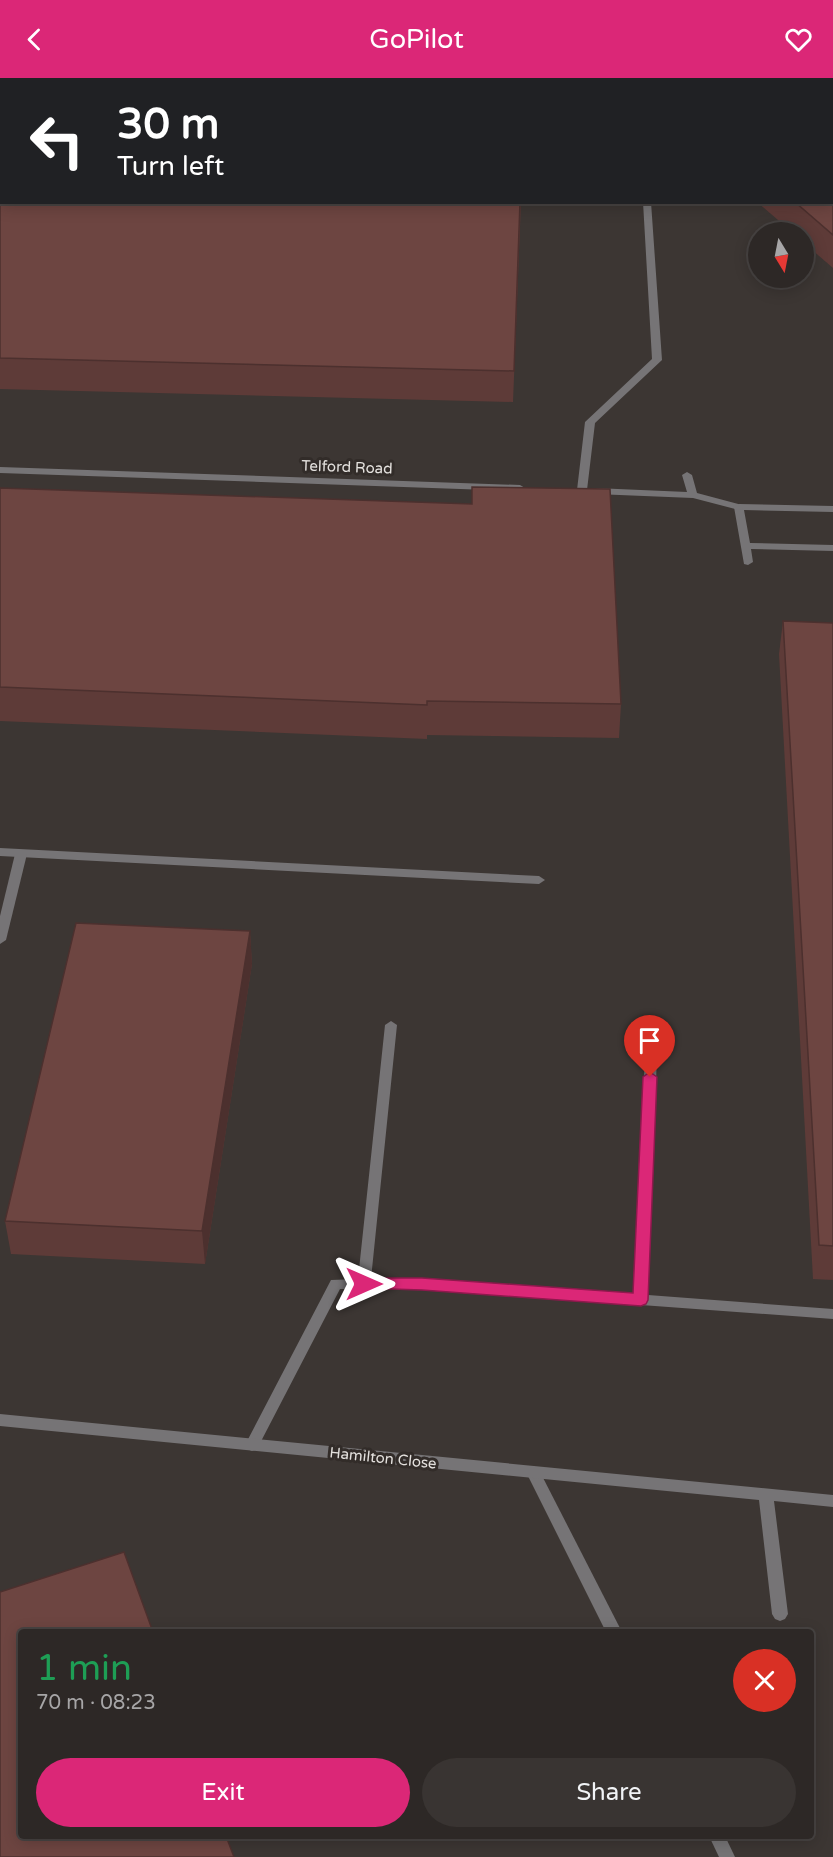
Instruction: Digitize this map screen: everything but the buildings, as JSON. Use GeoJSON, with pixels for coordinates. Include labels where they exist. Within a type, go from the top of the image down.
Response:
{"type":"FeatureCollection","features":[{"type":"Feature","properties":{"kind":"street"},"geometry":{"type":"LineString","coordinates":[[647,204],[657,360],[590,422],[577,490],[693,495],[739,507],[833,509]]}},
{"type":"Feature","properties":{"kind":"street","name":"Telford Road"},"geometry":{"type":"LineString","coordinates":[[0,470],[529,488]]}},
{"type":"Feature","properties":{"kind":"street"},"geometry":{"type":"LineString","coordinates":[[687,475],[693,495]]}},
{"type":"Feature","properties":{"kind":"street"},"geometry":{"type":"LineString","coordinates":[[739,507],[748,562]]}},
{"type":"Feature","properties":{"kind":"street"},"geometry":{"type":"LineString","coordinates":[[745,546],[833,548]]}},
{"type":"Feature","properties":{"kind":"street"},"geometry":{"type":"LineString","coordinates":[[0,852],[539,880]]}},
{"type":"Feature","properties":{"kind":"street"},"geometry":{"type":"LineString","coordinates":[[0,940],[21,854]]}},
{"type":"Feature","properties":{"kind":"street"},"geometry":{"type":"LineString","coordinates":[[364,1284],[391,1025]]}},
{"type":"Feature","properties":{"kind":"street"},"geometry":{"type":"LineString","coordinates":[[641,1300],[651,1055]]}},
{"type":"Feature","properties":{"kind":"street"},"geometry":{"type":"LineString","coordinates":[[252,1445],[336,1284],[422,1284],[833,1314]]}},
{"type":"Feature","properties":{"kind":"street","name":"Hamilton Close"},"geometry":{"type":"LineString","coordinates":[[0,1420],[833,1501]]}},
{"type":"Feature","properties":{"kind":"street"},"geometry":{"type":"LineString","coordinates":[[533,1472],[612,1629]]}},
{"type":"Feature","properties":{"kind":"street"},"geometry":{"type":"LineString","coordinates":[[766,1496],[780,1614]]}},
{"type":"Feature","properties":{"kind":"street"},"geometry":{"type":"LineString","coordinates":[[718,1839],[727,1857]]}},
{"type":"Feature","properties":{"kind":"route"},"geometry":{"type":"LineString","coordinates":[[364,1284],[422,1284],[641,1300],[650,1077]]}}]}
